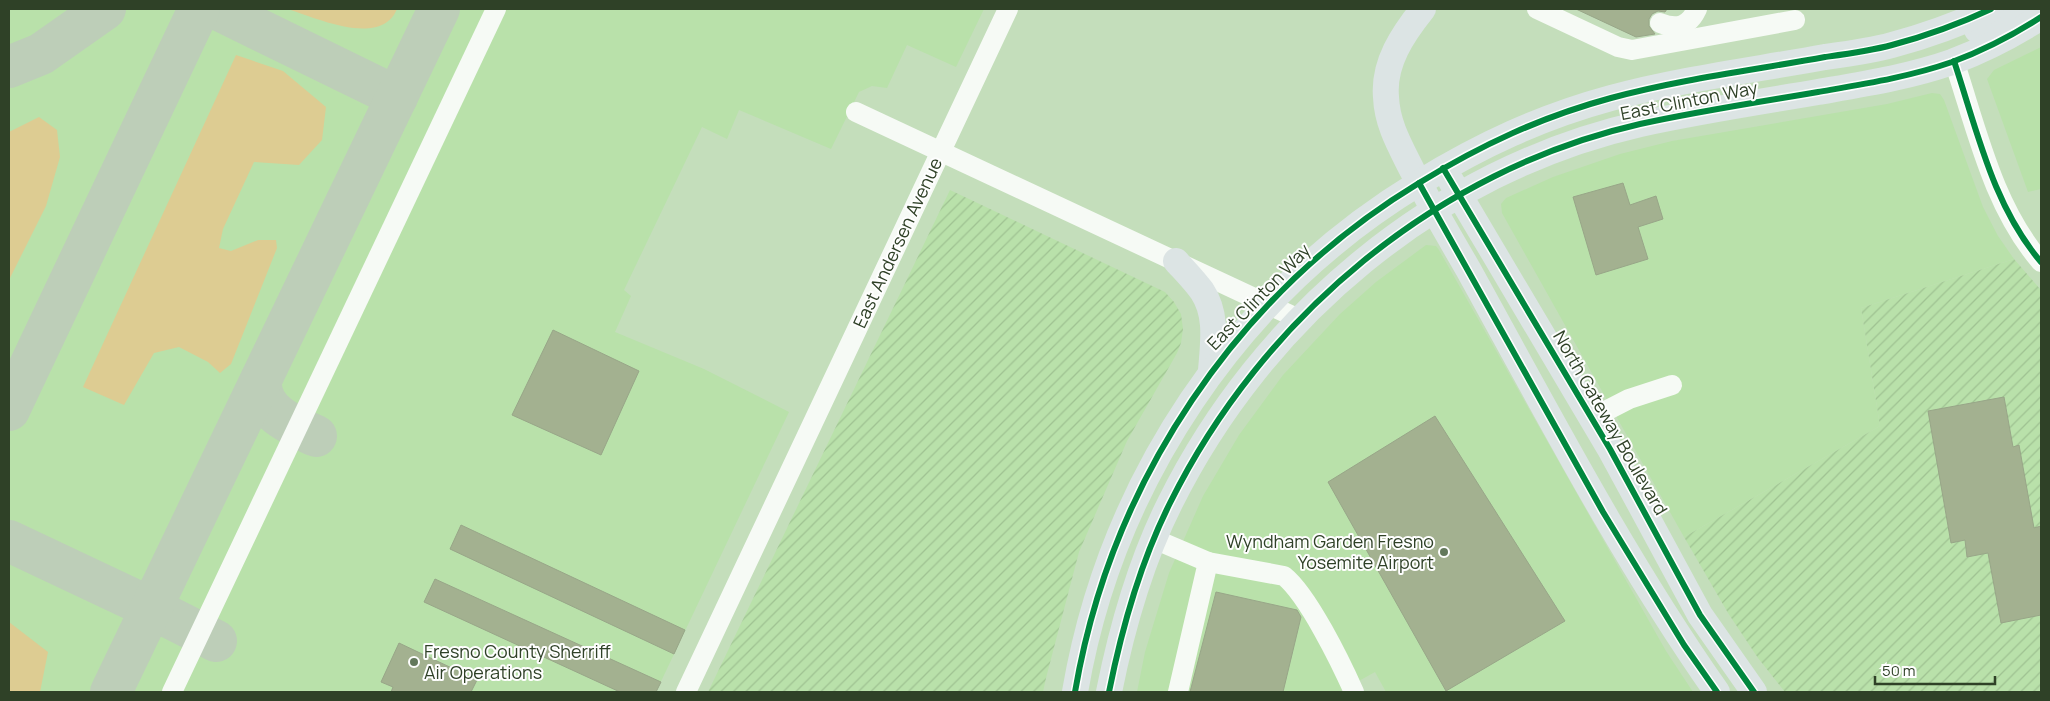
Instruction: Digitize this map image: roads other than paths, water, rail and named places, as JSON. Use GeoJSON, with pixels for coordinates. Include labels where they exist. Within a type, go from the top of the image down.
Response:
{"type":"FeatureCollection","features":[{"type":"Feature","properties":{"kind":"main road"},"geometry":{"type":"LineString","coordinates":[[1423,9],[1403,33],[1389,64],[1385,96],[1392,129],[1434,211],[1603,512],[1670,622],[1717,692]]}},
{"type":"Feature","properties":{"kind":"main road","name":"East Clinton Way"},"geometry":{"type":"LineString","coordinates":[[1075,692],[1097,599],[1111,558],[1135,499],[1166,439],[1211,371],[1240,335],[1306,266],[1349,229],[1372,212],[1443,168],[1505,136],[1545,119],[1599,101],[1659,87],[1889,46],[1939,31],[1991,9]]}},
{"type":"Feature","properties":{"kind":"main road"},"geometry":{"type":"LineString","coordinates":[[1954,61],[1959,44],[1966,38],[2019,9]]}},
{"type":"Feature","properties":{"kind":"main road","name":"East Clinton Way"},"geometry":{"type":"LineString","coordinates":[[1109,692],[1127,614],[1154,539],[1184,476],[1222,414],[1258,365],[1300,319],[1372,254],[1459,196],[1528,162],[1616,130],[1685,115],[1896,78],[1954,61],[2012,35],[2041,18]]}},
{"type":"Feature","properties":{"kind":"main road","name":"North Gateway Boulevard"},"geometry":{"type":"LineString","coordinates":[[1443,168],[1592,418],[1696,606],[1754,692]]}},
{"type":"Feature","properties":{"kind":"main road"},"geometry":{"type":"LineString","coordinates":[[1176,261],[1202,291],[1212,316],[1214,331],[1211,371]]}},
{"type":"Feature","properties":{"kind":"main road"},"geometry":{"type":"LineString","coordinates":[[1086,692],[1092,656],[1097,599]]}},
{"type":"Feature","properties":{"kind":"street"},"geometry":{"type":"LineString","coordinates":[[172,692],[496,9]]}},
{"type":"Feature","properties":{"kind":"street"},"geometry":{"type":"LineString","coordinates":[[856,112],[942,150],[1008,9]]}},
{"type":"Feature","properties":{"kind":"street"},"geometry":{"type":"LineString","coordinates":[[1537,9],[1618,47],[1632,50],[1795,20]]}},
{"type":"Feature","properties":{"kind":"street"},"geometry":{"type":"LineString","coordinates":[[1660,23],[1676,28],[1684,26],[1690,21],[1697,9]]}},
{"type":"Feature","properties":{"kind":"street"},"geometry":{"type":"LineString","coordinates":[[1954,61],[1996,188],[2020,235],[2041,262]]}},
{"type":"Feature","properties":{"kind":"street","name":"East Andersen Avenue"},"geometry":{"type":"LineString","coordinates":[[686,692],[942,150],[1300,319]]}},
{"type":"Feature","properties":{"kind":"street"},"geometry":{"type":"LineString","coordinates":[[1592,418],[1630,399],[1672,385]]}},
{"type":"Feature","properties":{"kind":"street"},"geometry":{"type":"LineString","coordinates":[[1154,539],[1208,562],[1284,576],[1293,584],[1316,619],[1354,692]]}},
{"type":"Feature","properties":{"kind":"street"},"geometry":{"type":"LineString","coordinates":[[1178,692],[1208,562]]}},
{"type":"Feature","properties":{"kind":"street"},"geometry":{"type":"LineString","coordinates":[[1670,622],[1696,606]]}},
{"type":"Feature","properties":{"kind":"place","name":"Wyndham Garden Fresno Yosemite Airport"},"geometry":{"type":"Point","coordinates":[1444,552]}},
{"type":"Feature","properties":{"kind":"place","name":"Fresno County Sherriff Air Operations"},"geometry":{"type":"Point","coordinates":[414,662]}}]}
